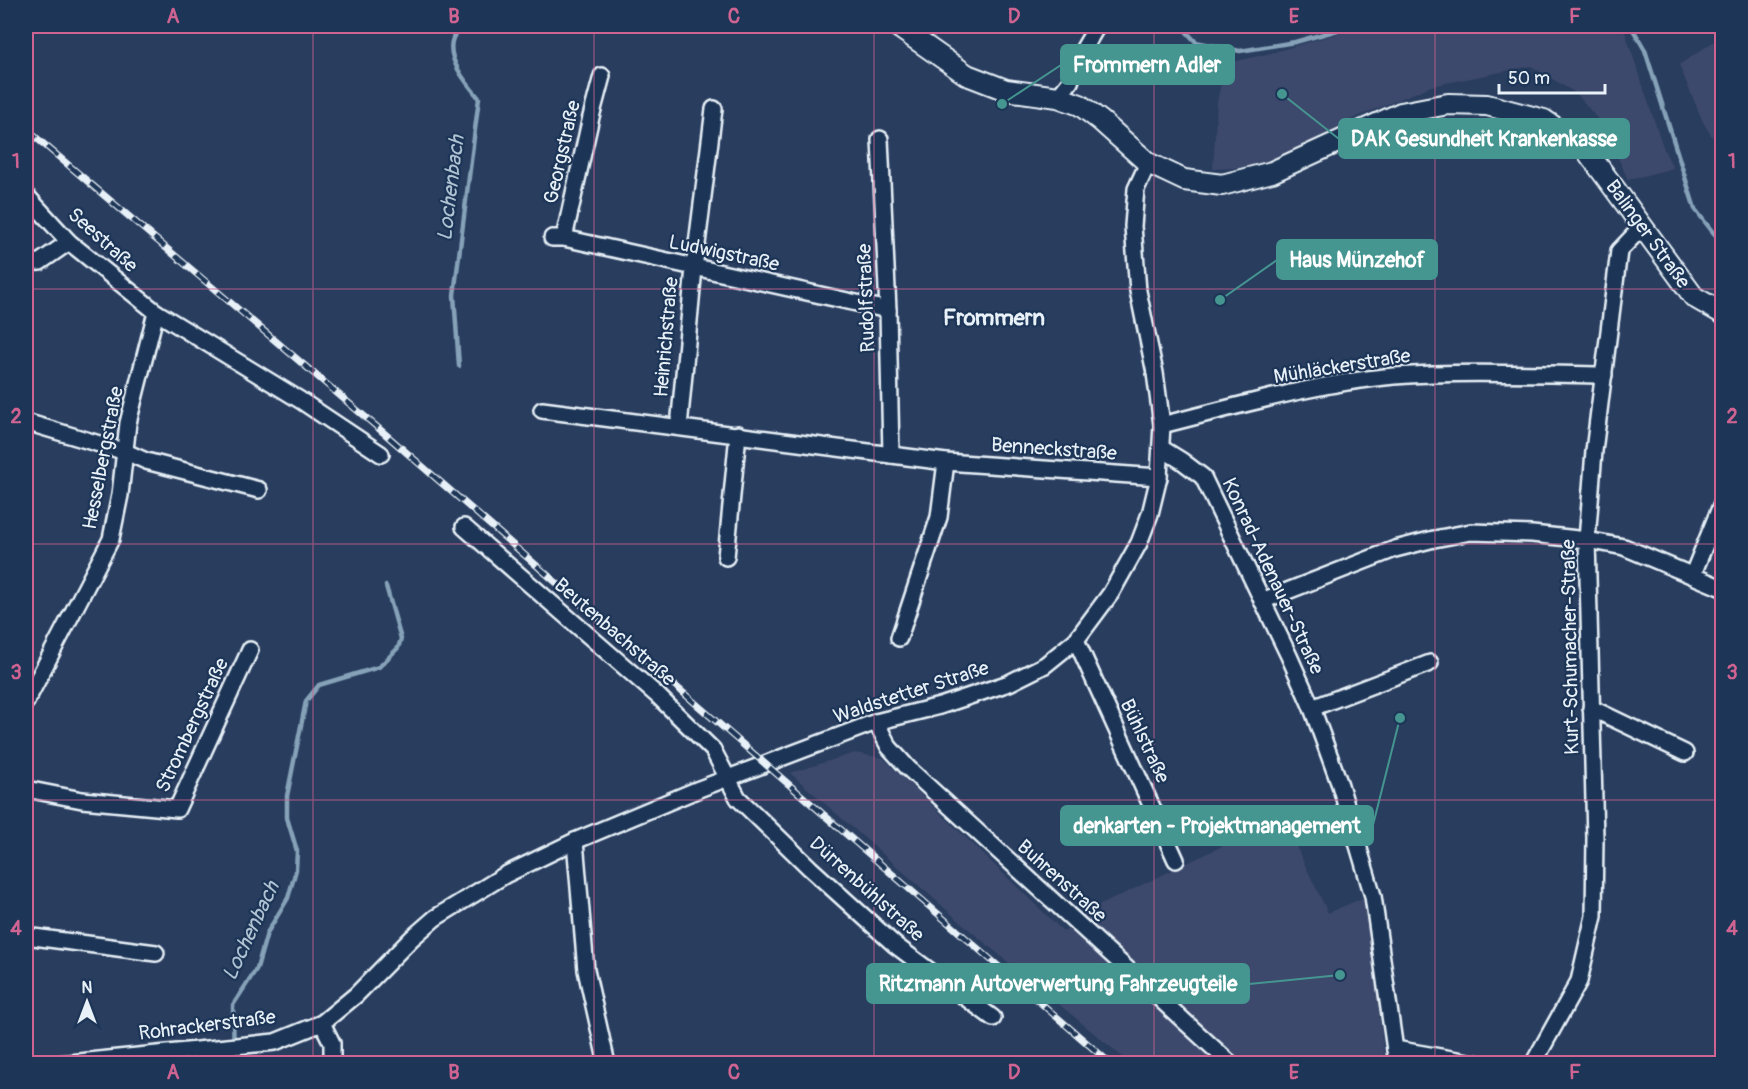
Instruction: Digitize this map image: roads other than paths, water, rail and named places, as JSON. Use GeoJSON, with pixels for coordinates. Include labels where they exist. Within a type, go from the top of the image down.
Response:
{"type":"FeatureCollection","features":[{"type":"Feature","properties":{"kind":"main road","name":"Balinger Straße"},"geometry":{"type":"LineString","coordinates":[[897,26],[967,75],[1006,90],[1058,97],[1080,105],[1148,163],[1184,180],[1221,185],[1272,172],[1401,113],[1448,104],[1487,105],[1544,120],[1584,147],[1694,297],[1722,313]]}},
{"type":"Feature","properties":{"kind":"street"},"geometry":{"type":"LineString","coordinates":[[1058,97],[1070,82],[1080,55],[1097,26]]}},
{"type":"Feature","properties":{"kind":"street","name":"Georgstraße"},"geometry":{"type":"LineString","coordinates":[[558,238],[602,76]]}},
{"type":"Feature","properties":{"kind":"street","name":"Heinrichstraße"},"geometry":{"type":"LineString","coordinates":[[679,427],[694,268],[714,109]]}},
{"type":"Feature","properties":{"kind":"street","name":"Rudolfstraße"},"geometry":{"type":"LineString","coordinates":[[880,140],[888,310],[891,455]]}},
{"type":"Feature","properties":{"kind":"street","name":"Waldstetter Straße"},"geometry":{"type":"LineString","coordinates":[[322,1023],[356,995],[435,918],[505,876],[575,841],[728,778],[876,722],[940,706],[1009,683],[1045,665],[1076,640],[1111,593],[1139,543],[1150,514],[1159,477],[1162,425],[1155,372],[1138,291],[1133,226],[1136,189],[1148,163]]}},
{"type":"Feature","properties":{"kind":"street","name":"Seestraße"},"geometry":{"type":"LineString","coordinates":[[26,195],[69,242],[156,312]]}},
{"type":"Feature","properties":{"kind":"street","name":"Kurt-Schumacher-Straße"},"geometry":{"type":"LineString","coordinates":[[1533,1064],[1579,981],[1594,916],[1595,838],[1587,540],[1594,451],[1619,251],[1642,227]]}},
{"type":"Feature","properties":{"kind":"street","name":"Ludwigstraße"},"geometry":{"type":"LineString","coordinates":[[558,238],[888,310]]}},
{"type":"Feature","properties":{"kind":"street"},"geometry":{"type":"LineString","coordinates":[[26,263],[40,262],[69,242]]}},
{"type":"Feature","properties":{"kind":"street"},"geometry":{"type":"LineString","coordinates":[[156,312],[300,400],[381,454]]}},
{"type":"Feature","properties":{"kind":"street","name":"Hesselbergstraße"},"geometry":{"type":"LineString","coordinates":[[26,702],[111,539],[120,495],[128,423],[156,312]]}},
{"type":"Feature","properties":{"kind":"street","name":"Mühläckerstraße"},"geometry":{"type":"LineString","coordinates":[[1162,425],[1286,395],[1395,376],[1497,373],[1604,375]]}},
{"type":"Feature","properties":{"kind":"street","name":"Benneckstraße"},"geometry":{"type":"LineString","coordinates":[[542,410],[946,462],[1159,477]]}},
{"type":"Feature","properties":{"kind":"street"},"geometry":{"type":"LineString","coordinates":[[26,422],[146,460],[260,490]]}},
{"type":"Feature","properties":{"kind":"street"},"geometry":{"type":"LineString","coordinates":[[726,557],[738,434]]}},
{"type":"Feature","properties":{"kind":"street","name":"Konrad-Adenauer-Straße"},"geometry":{"type":"LineString","coordinates":[[1161,448],[1203,477],[1312,708],[1350,815],[1373,896],[1396,1056]]}},
{"type":"Feature","properties":{"kind":"street"},"geometry":{"type":"LineString","coordinates":[[899,638],[939,517],[946,462]]}},
{"type":"Feature","properties":{"kind":"street"},"geometry":{"type":"LineString","coordinates":[[1693,574],[1722,503]]}},
{"type":"Feature","properties":{"kind":"street","name":"Beutenbachstraße"},"geometry":{"type":"LineString","coordinates":[[464,527],[658,696],[713,750],[728,778]]}},
{"type":"Feature","properties":{"kind":"street"},"geometry":{"type":"LineString","coordinates":[[1262,601],[1395,549],[1434,538],[1471,532],[1532,534],[1624,547],[1722,588]]}},
{"type":"Feature","properties":{"kind":"street","name":"Bühlstraße"},"geometry":{"type":"LineString","coordinates":[[1076,640],[1176,860]]}},
{"type":"Feature","properties":{"kind":"street","name":"Strombergstraße"},"geometry":{"type":"LineString","coordinates":[[26,789],[82,800],[177,809],[250,650]]}},
{"type":"Feature","properties":{"kind":"street"},"geometry":{"type":"LineString","coordinates":[[1312,708],[1430,663]]}},
{"type":"Feature","properties":{"kind":"street"},"geometry":{"type":"LineString","coordinates":[[1591,708],[1684,753]]}},
{"type":"Feature","properties":{"kind":"street","name":"Buhrenstraße"},"geometry":{"type":"LineString","coordinates":[[876,722],[889,747],[908,768],[1231,1064]]}},
{"type":"Feature","properties":{"kind":"street","name":"Dürrenbühlstraße"},"geometry":{"type":"LineString","coordinates":[[728,778],[738,798],[810,868],[895,945],[993,1018]]}},
{"type":"Feature","properties":{"kind":"street"},"geometry":{"type":"LineString","coordinates":[[575,841],[586,970],[608,1064]]}},
{"type":"Feature","properties":{"kind":"street"},"geometry":{"type":"LineString","coordinates":[[26,936],[156,952]]}},
{"type":"Feature","properties":{"kind":"street"},"geometry":{"type":"LineString","coordinates":[[322,1023],[332,1043],[332,1064]]}},
{"type":"Feature","properties":{"kind":"street","name":"Rohrackerstraße"},"geometry":{"type":"LineString","coordinates":[[59,1064],[275,1042],[322,1023]]}},
{"type":"Feature","properties":{"kind":"street"},"geometry":{"type":"LineString","coordinates":[[1396,1056],[1480,1064]]}},
{"type":"Feature","properties":{"kind":"waterway","name":"Lochenbach"},"geometry":{"type":"LineString","coordinates":[[459,366],[454,295],[479,98],[458,70],[452,54],[453,38],[461,26]]}},
{"type":"Feature","properties":{"kind":"waterway"},"geometry":{"type":"LineString","coordinates":[[1181,26],[1196,42],[1240,51],[1295,42],[1352,26]]}},
{"type":"Feature","properties":{"kind":"waterway"},"geometry":{"type":"LineString","coordinates":[[1631,26],[1645,50],[1695,209],[1722,244]]}},
{"type":"Feature","properties":{"kind":"waterway","name":"Lochenbach"},"geometry":{"type":"LineString","coordinates":[[234,1064],[233,1005],[257,968],[267,933],[288,898],[296,870],[297,851],[287,818],[287,796],[306,701],[319,685],[379,667],[398,648],[401,639],[386,586]]}},
{"type":"Feature","properties":{"kind":"waterway"},"geometry":{"type":"LineString","coordinates":[[823,1058],[823,1064]]}},
{"type":"Feature","properties":{"kind":"railway"},"geometry":{"type":"LineString","coordinates":[[26,129],[384,433],[1111,1064]]}},
{"type":"Feature","properties":{"kind":"place","name":"DAK Gesundheit Krankenkasse"},"geometry":{"type":"Point","coordinates":[1282,94]}},
{"type":"Feature","properties":{"kind":"place","name":"Frommern Adler"},"geometry":{"type":"Point","coordinates":[1002,104]}},
{"type":"Feature","properties":{"kind":"place","name":"Haus Münzehof"},"geometry":{"type":"Point","coordinates":[1220,300]}},
{"type":"Feature","properties":{"kind":"place","name":"denkarten - Projektmanagement"},"geometry":{"type":"Point","coordinates":[1400,718]}},
{"type":"Feature","properties":{"kind":"place","name":"Ritzmann Autoverwertung Fahrzeugteile"},"geometry":{"type":"Point","coordinates":[1340,975]}},
{"type":"Feature","properties":{"kind":"district","name":"Frommern"},"geometry":{"type":"Point","coordinates":[994,318]}}]}
